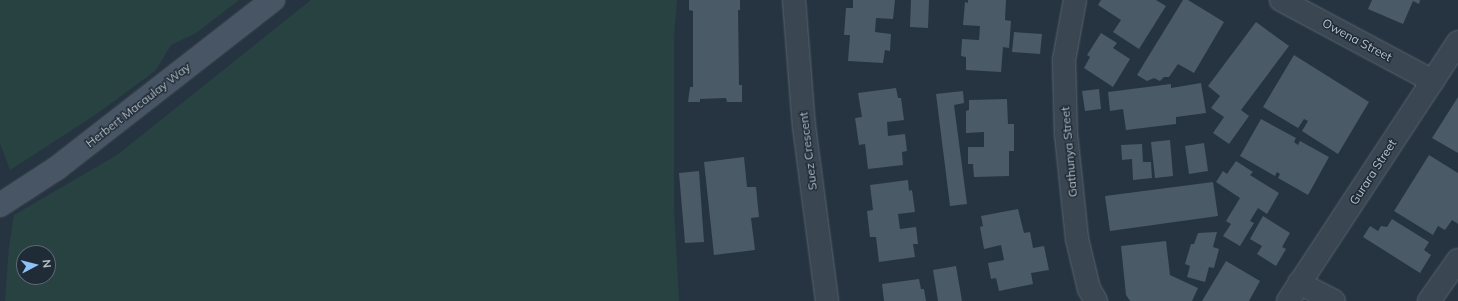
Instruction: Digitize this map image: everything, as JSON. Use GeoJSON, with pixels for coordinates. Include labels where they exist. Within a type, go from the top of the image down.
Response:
{"type":"FeatureCollection","features":[{"type":"Feature","properties":{"kind":"main road","name":"Herbert Macaulay Way"},"geometry":{"type":"LineString","coordinates":[[0,205],[58,168],[273,0]]}},
{"type":"Feature","properties":{"kind":"street","name":"Suez Crescent"},"geometry":{"type":"LineString","coordinates":[[794,0],[804,126],[827,301]]}},
{"type":"Feature","properties":{"kind":"street","name":"Gathunya Street"},"geometry":{"type":"LineString","coordinates":[[1075,0],[1064,60],[1066,134],[1077,239],[1089,289],[1096,301]]}},
{"type":"Feature","properties":{"kind":"street","name":"Owena Street"},"geometry":{"type":"LineString","coordinates":[[1281,0],[1433,81]]}},
{"type":"Feature","properties":{"kind":"street","name":"Gurara Street"},"geometry":{"type":"LineString","coordinates":[[1288,301],[1458,42]]}},
{"type":"Feature","properties":{"kind":"street"},"geometry":{"type":"LineString","coordinates":[[1429,301],[1458,260]]}},
{"type":"Feature","properties":{"kind":"street"},"geometry":{"type":"LineString","coordinates":[[1299,283],[1334,301]]}},
{"type":"Feature","properties":{"kind":"green space"},"geometry":{"type":"Polygon","coordinates":[[[0,0],[239,0],[196,33],[171,45],[155,71],[95,115],[10,170],[0,143],[0,0]]]}},
{"type":"Feature","properties":{"kind":"green space"},"geometry":{"type":"Polygon","coordinates":[[[311,0],[677,0],[674,36],[674,210],[679,301],[5,301],[9,247],[14,215],[117,155],[311,0]]]}},
{"type":"Feature","properties":{"kind":"building"},"geometry":{"type":"Polygon","coordinates":[[[689,0],[740,0],[740,10],[738,10],[739,85],[742,85],[742,102],[727,102],[726,98],[700,99],[700,102],[688,102],[690,87],[693,87],[693,11],[689,10],[689,0]]]}},
{"type":"Feature","properties":{"kind":"building"},"geometry":{"type":"Polygon","coordinates":[[[853,0],[895,0],[893,19],[876,18],[875,32],[891,34],[890,51],[885,50],[883,63],[848,61],[850,35],[844,35],[846,8],[853,8],[853,0]]]}},
{"type":"Feature","properties":{"kind":"building"},"geometry":{"type":"Polygon","coordinates":[[[911,0],[929,0],[928,28],[910,27],[911,0]]]}},
{"type":"Feature","properties":{"kind":"building"},"geometry":{"type":"Polygon","coordinates":[[[968,0],[1006,0],[1005,20],[1011,21],[1009,48],[1003,47],[1001,72],[966,70],[966,57],[961,56],[962,39],[979,40],[980,26],[963,25],[965,2],[968,3],[968,0]]]}},
{"type":"Feature","properties":{"kind":"building"},"geometry":{"type":"Polygon","coordinates":[[[1101,0],[1156,0],[1166,6],[1139,49],[1113,32],[1121,20],[1098,5],[1101,0]]]}},
{"type":"Feature","properties":{"kind":"building"},"geometry":{"type":"Polygon","coordinates":[[[1183,0],[1188,0],[1224,22],[1194,73],[1178,64],[1169,77],[1164,77],[1160,81],[1154,78],[1147,81],[1137,75],[1183,0]]]}},
{"type":"Feature","properties":{"kind":"building"},"geometry":{"type":"Polygon","coordinates":[[[1372,0],[1420,0],[1419,4],[1413,1],[1403,24],[1368,9],[1372,0]]]}},
{"type":"Feature","properties":{"kind":"building"},"geometry":{"type":"Polygon","coordinates":[[[1256,22],[1289,46],[1241,110],[1249,116],[1229,144],[1213,133],[1224,117],[1211,108],[1220,96],[1208,86],[1256,22]]]}},
{"type":"Feature","properties":{"kind":"building"},"geometry":{"type":"Polygon","coordinates":[[[1014,32],[1042,34],[1040,54],[1012,52],[1014,32]]]}},
{"type":"Feature","properties":{"kind":"building"},"geometry":{"type":"Polygon","coordinates":[[[1101,33],[1117,43],[1113,48],[1130,59],[1113,87],[1084,68],[1090,57],[1087,55],[1101,33]]]}},
{"type":"Feature","properties":{"kind":"building"},"geometry":{"type":"Polygon","coordinates":[[[1294,55],[1369,102],[1338,154],[1302,131],[1308,121],[1304,119],[1298,128],[1263,107],[1294,55]]]}},
{"type":"Feature","properties":{"kind":"building"},"geometry":{"type":"Polygon","coordinates":[[[1201,83],[1206,113],[1176,117],[1176,124],[1126,130],[1123,109],[1110,111],[1108,92],[1171,84],[1171,88],[1201,83]]]}},
{"type":"Feature","properties":{"kind":"building"},"geometry":{"type":"Polygon","coordinates":[[[896,88],[898,98],[901,98],[904,120],[887,122],[888,136],[905,134],[907,151],[902,152],[903,165],[868,169],[865,144],[859,145],[855,118],[862,117],[858,93],[896,88]]]}},
{"type":"Feature","properties":{"kind":"building"},"geometry":{"type":"Polygon","coordinates":[[[1099,89],[1101,109],[1085,111],[1082,91],[1099,89]]]}},
{"type":"Feature","properties":{"kind":"building"},"geometry":{"type":"Polygon","coordinates":[[[963,91],[964,103],[954,105],[967,204],[950,206],[936,94],[963,91]]]}},
{"type":"Feature","properties":{"kind":"building"},"geometry":{"type":"Polygon","coordinates":[[[1458,97],[1458,153],[1432,138],[1458,97]]]}},
{"type":"Feature","properties":{"kind":"building"},"geometry":{"type":"Polygon","coordinates":[[[1007,99],[1008,124],[1014,124],[1014,151],[1009,151],[1009,176],[974,177],[973,164],[968,164],[968,147],[984,147],[984,132],[966,133],[966,111],[969,110],[969,100],[1007,99]]]}},
{"type":"Feature","properties":{"kind":"building"},"geometry":{"type":"Polygon","coordinates":[[[1261,119],[1296,138],[1294,142],[1298,145],[1300,141],[1329,157],[1308,195],[1278,178],[1280,174],[1277,172],[1275,176],[1240,156],[1261,119]]]}},
{"type":"Feature","properties":{"kind":"building"},"geometry":{"type":"Polygon","coordinates":[[[1170,140],[1173,176],[1155,178],[1151,142],[1170,140]]]}},
{"type":"Feature","properties":{"kind":"building"},"geometry":{"type":"Polygon","coordinates":[[[1204,143],[1208,171],[1189,174],[1185,146],[1204,143]]]}},
{"type":"Feature","properties":{"kind":"building"},"geometry":{"type":"Polygon","coordinates":[[[1142,144],[1143,162],[1151,162],[1152,178],[1133,180],[1132,159],[1122,160],[1121,145],[1142,144]]]}},
{"type":"Feature","properties":{"kind":"building"},"geometry":{"type":"Polygon","coordinates":[[[1429,155],[1458,173],[1458,224],[1452,220],[1445,230],[1438,226],[1433,235],[1394,211],[1429,155]]]}},
{"type":"Feature","properties":{"kind":"building"},"geometry":{"type":"Polygon","coordinates":[[[744,157],[747,187],[756,187],[759,217],[751,218],[755,250],[714,255],[704,162],[744,157]]]}},
{"type":"Feature","properties":{"kind":"building"},"geometry":{"type":"Polygon","coordinates":[[[1236,161],[1253,172],[1250,175],[1279,193],[1267,214],[1258,208],[1250,221],[1254,223],[1240,246],[1223,236],[1231,224],[1226,221],[1240,198],[1216,182],[1223,171],[1227,174],[1236,161]]]}},
{"type":"Feature","properties":{"kind":"building"},"geometry":{"type":"Polygon","coordinates":[[[699,171],[704,242],[685,243],[679,173],[699,171]]]}},
{"type":"Feature","properties":{"kind":"building"},"geometry":{"type":"Polygon","coordinates":[[[908,180],[909,191],[912,190],[915,212],[898,214],[900,229],[916,227],[918,244],[913,244],[915,257],[879,262],[876,237],[870,237],[867,211],[873,210],[870,185],[908,180]]]}},
{"type":"Feature","properties":{"kind":"building"},"geometry":{"type":"Polygon","coordinates":[[[1213,182],[1218,216],[1110,231],[1105,196],[1213,182]]]}},
{"type":"Feature","properties":{"kind":"building"},"geometry":{"type":"Polygon","coordinates":[[[1018,209],[1024,233],[1030,232],[1033,248],[1044,246],[1049,270],[1031,273],[1033,284],[999,291],[996,278],[991,279],[988,263],[1004,260],[1001,245],[984,249],[980,227],[983,226],[981,216],[1018,209]]]}},
{"type":"Feature","properties":{"kind":"building"},"geometry":{"type":"Polygon","coordinates":[[[1263,216],[1290,233],[1282,247],[1286,249],[1276,266],[1257,254],[1262,246],[1250,239],[1263,216]]]}},
{"type":"Feature","properties":{"kind":"building"},"geometry":{"type":"Polygon","coordinates":[[[1392,219],[1429,242],[1424,250],[1431,255],[1420,273],[1363,237],[1370,226],[1378,231],[1381,226],[1387,227],[1392,219]]]}},
{"type":"Feature","properties":{"kind":"building"},"geometry":{"type":"Polygon","coordinates":[[[1217,232],[1213,247],[1219,249],[1214,268],[1209,267],[1205,282],[1187,277],[1190,266],[1185,264],[1191,244],[1194,244],[1198,233],[1217,232]]]}},
{"type":"Feature","properties":{"kind":"building"},"geometry":{"type":"Polygon","coordinates":[[[1166,241],[1170,275],[1198,288],[1192,301],[1130,301],[1126,295],[1121,246],[1166,241]]]}},
{"type":"Feature","properties":{"kind":"building"},"geometry":{"type":"Polygon","coordinates":[[[1226,261],[1260,281],[1249,301],[1202,301],[1226,261]]]}},
{"type":"Feature","properties":{"kind":"building"},"geometry":{"type":"Polygon","coordinates":[[[956,266],[962,301],[938,301],[933,270],[956,266]]]}},
{"type":"Feature","properties":{"kind":"building"},"geometry":{"type":"Polygon","coordinates":[[[919,279],[921,289],[924,289],[926,301],[884,301],[882,284],[919,279]]]}}]}
